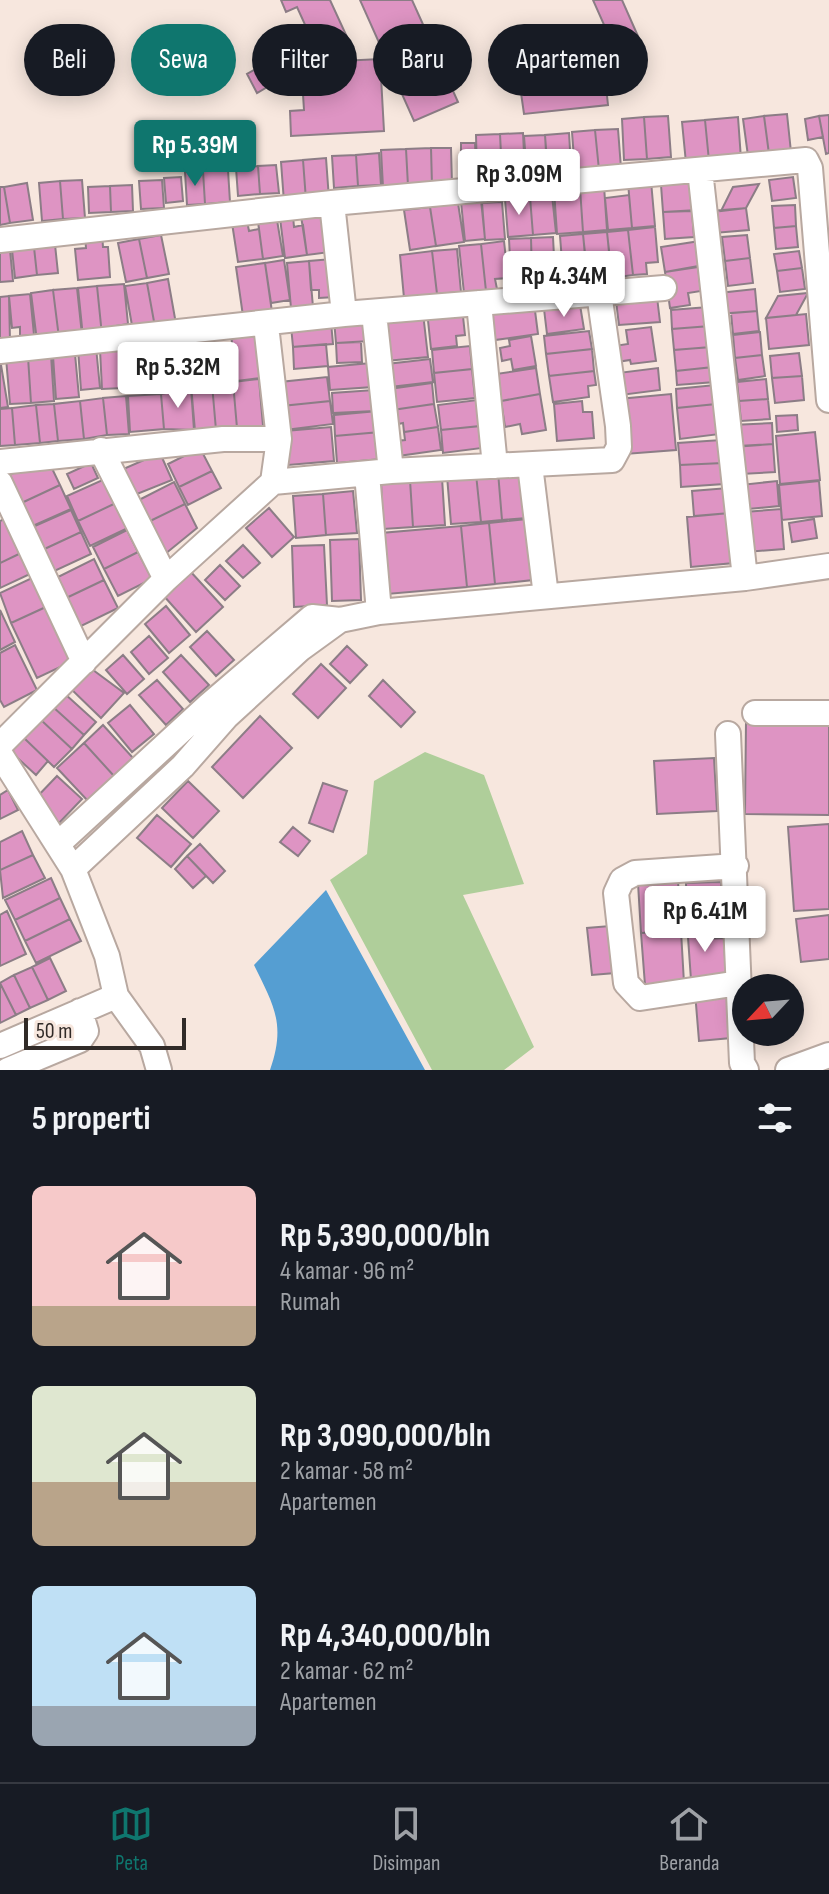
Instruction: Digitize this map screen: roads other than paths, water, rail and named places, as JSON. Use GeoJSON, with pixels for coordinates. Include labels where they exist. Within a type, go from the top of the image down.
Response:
{"type":"FeatureCollection","features":[{"type":"Feature","properties":{"kind":"street"},"geometry":{"type":"LineString","coordinates":[[0,240],[332,203],[801,159],[810,165],[829,400]]}},
{"type":"Feature","properties":{"kind":"street"},"geometry":{"type":"LineString","coordinates":[[700,170],[745,578]]}},
{"type":"Feature","properties":{"kind":"street"},"geometry":{"type":"LineString","coordinates":[[332,203],[344,314]]}},
{"type":"Feature","properties":{"kind":"street"},"geometry":{"type":"LineString","coordinates":[[0,351],[266,325],[344,314],[664,288]]}},
{"type":"Feature","properties":{"kind":"street"},"geometry":{"type":"LineString","coordinates":[[0,745],[166,579],[273,482],[495,466],[607,462],[617,456],[618,426],[599,293]]}},
{"type":"Feature","properties":{"kind":"street"},"geometry":{"type":"LineString","coordinates":[[479,303],[495,466]]}},
{"type":"Feature","properties":{"kind":"street"},"geometry":{"type":"LineString","coordinates":[[374,313],[379,612]]}},
{"type":"Feature","properties":{"kind":"street"},"geometry":{"type":"LineString","coordinates":[[266,325],[279,439],[273,482]]}},
{"type":"Feature","properties":{"kind":"street"},"geometry":{"type":"LineString","coordinates":[[0,462],[223,439],[279,439]]}},
{"type":"Feature","properties":{"kind":"street"},"geometry":{"type":"LineString","coordinates":[[101,450],[166,579]]}},
{"type":"Feature","properties":{"kind":"street"},"geometry":{"type":"LineString","coordinates":[[530,465],[546,596]]}},
{"type":"Feature","properties":{"kind":"street"},"geometry":{"type":"LineString","coordinates":[[0,483],[84,662]]}},
{"type":"Feature","properties":{"kind":"street"},"geometry":{"type":"LineString","coordinates":[[59,843],[218,711],[340,620],[379,612],[745,578],[829,566]]}},
{"type":"Feature","properties":{"kind":"street"},"geometry":{"type":"LineString","coordinates":[[73,869],[183,766],[218,711]]}},
{"type":"Feature","properties":{"kind":"street"},"geometry":{"type":"LineString","coordinates":[[755,713],[829,713]]}},
{"type":"Feature","properties":{"kind":"street"},"geometry":{"type":"LineString","coordinates":[[728,734],[739,974]]}},
{"type":"Feature","properties":{"kind":"street"},"geometry":{"type":"LineString","coordinates":[[0,754],[73,869],[107,956],[116,996],[152,1046],[159,1070]]}},
{"type":"Feature","properties":{"kind":"street"},"geometry":{"type":"LineString","coordinates":[[732,984],[640,998],[633,993],[626,983],[616,893],[622,880],[635,873],[736,866]]}},
{"type":"Feature","properties":{"kind":"street"},"geometry":{"type":"LineString","coordinates":[[0,1046],[116,996]]}},
{"type":"Feature","properties":{"kind":"street"},"geometry":{"type":"LineString","coordinates":[[8,1070],[80,1040],[86,1031],[80,1011]]}},
{"type":"Feature","properties":{"kind":"street"},"geometry":{"type":"LineString","coordinates":[[741,1046],[742,1063],[746,1070]]}},
{"type":"Feature","properties":{"kind":"street"},"geometry":{"type":"LineString","coordinates":[[788,1070],[829,1055]]}},
{"type":"Feature","properties":{"kind":"water"},"geometry":{"type":"Polygon","coordinates":[[[326,890],[425,1070],[270,1070],[277,1040],[276,1016],[254,965],[326,890]]]}}]}
